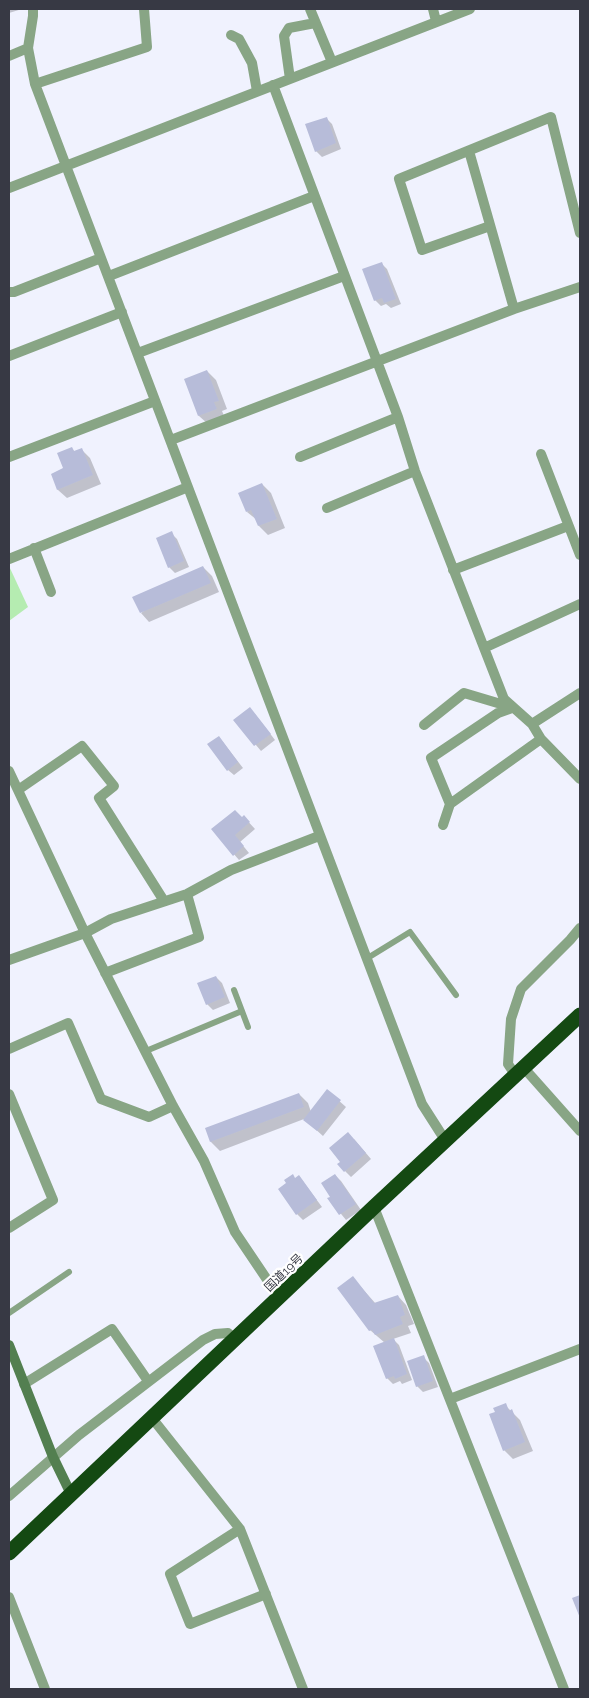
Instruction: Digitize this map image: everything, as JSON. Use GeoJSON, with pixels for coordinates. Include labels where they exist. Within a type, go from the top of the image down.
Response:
{"type":"FeatureCollection","features":[{"type":"Feature","properties":{"kind":"highway","name":"国道19号"},"geometry":{"type":"LineString","coordinates":[[9,1554],[374,1207],[580,1015]]}},
{"type":"Feature","properties":{"kind":"street"},"geometry":{"type":"LineString","coordinates":[[33,9],[34,16],[28,48],[35,84],[422,1104],[445,1140]]}},
{"type":"Feature","properties":{"kind":"street"},"geometry":{"type":"LineString","coordinates":[[35,84],[148,47],[144,9]]}},
{"type":"Feature","properties":{"kind":"street"},"geometry":{"type":"LineString","coordinates":[[310,9],[332,62]]}},
{"type":"Feature","properties":{"kind":"street"},"geometry":{"type":"LineString","coordinates":[[433,9],[436,21]]}},
{"type":"Feature","properties":{"kind":"street"},"geometry":{"type":"LineString","coordinates":[[9,188],[470,9]]}},
{"type":"Feature","properties":{"kind":"street"},"geometry":{"type":"LineString","coordinates":[[290,79],[284,36],[289,28],[316,23]]}},
{"type":"Feature","properties":{"kind":"street"},"geometry":{"type":"LineString","coordinates":[[231,35],[239,40],[252,63],[257,91]]}},
{"type":"Feature","properties":{"kind":"street"},"geometry":{"type":"LineString","coordinates":[[9,56],[28,48]]}},
{"type":"Feature","properties":{"kind":"street"},"geometry":{"type":"LineString","coordinates":[[273,85],[344,276],[378,361],[415,471],[504,699],[532,724],[541,739],[580,778]]}},
{"type":"Feature","properties":{"kind":"street"},"geometry":{"type":"LineString","coordinates":[[490,226],[422,250],[399,179],[551,116],[580,233]]}},
{"type":"Feature","properties":{"kind":"street"},"geometry":{"type":"LineString","coordinates":[[469,151],[514,308]]}},
{"type":"Feature","properties":{"kind":"street"},"geometry":{"type":"LineString","coordinates":[[109,276],[314,196]]}},
{"type":"Feature","properties":{"kind":"street"},"geometry":{"type":"LineString","coordinates":[[9,292],[14,292],[102,258]]}},
{"type":"Feature","properties":{"kind":"street"},"geometry":{"type":"LineString","coordinates":[[138,353],[344,276]]}},
{"type":"Feature","properties":{"kind":"street"},"geometry":{"type":"LineString","coordinates":[[170,440],[514,308],[580,287]]}},
{"type":"Feature","properties":{"kind":"street"},"geometry":{"type":"LineString","coordinates":[[9,356],[122,312]]}},
{"type":"Feature","properties":{"kind":"street"},"geometry":{"type":"LineString","coordinates":[[9,456],[155,402]]}},
{"type":"Feature","properties":{"kind":"street"},"geometry":{"type":"LineString","coordinates":[[300,457],[398,417]]}},
{"type":"Feature","properties":{"kind":"street"},"geometry":{"type":"LineString","coordinates":[[541,454],[580,555]]}},
{"type":"Feature","properties":{"kind":"street"},"geometry":{"type":"LineString","coordinates":[[327,508],[415,471]]}},
{"type":"Feature","properties":{"kind":"street"},"geometry":{"type":"LineString","coordinates":[[9,559],[188,487]]}},
{"type":"Feature","properties":{"kind":"street"},"geometry":{"type":"LineString","coordinates":[[454,570],[568,526]]}},
{"type":"Feature","properties":{"kind":"street"},"geometry":{"type":"LineString","coordinates":[[34,548],[51,592]]}},
{"type":"Feature","properties":{"kind":"street"},"geometry":{"type":"LineString","coordinates":[[484,648],[580,604]]}},
{"type":"Feature","properties":{"kind":"street"},"geometry":{"type":"LineString","coordinates":[[424,725],[464,692],[512,708]]}},
{"type":"Feature","properties":{"kind":"street"},"geometry":{"type":"LineString","coordinates":[[532,724],[580,694]]}},
{"type":"Feature","properties":{"kind":"street"},"geometry":{"type":"LineString","coordinates":[[450,804],[431,758],[498,713],[512,708]]}},
{"type":"Feature","properties":{"kind":"street"},"geometry":{"type":"LineString","coordinates":[[443,825],[450,804],[541,739]]}},
{"type":"Feature","properties":{"kind":"street"},"geometry":{"type":"LineString","coordinates":[[18,790],[82,746],[114,786],[100,798],[164,901]]}},
{"type":"Feature","properties":{"kind":"street"},"geometry":{"type":"LineString","coordinates":[[9,771],[85,934],[173,1106],[204,1161],[235,1232],[280,1297]]}},
{"type":"Feature","properties":{"kind":"street"},"geometry":{"type":"LineString","coordinates":[[9,960],[85,934],[111,919],[187,894],[232,870],[319,836]]}},
{"type":"Feature","properties":{"kind":"street"},"geometry":{"type":"LineString","coordinates":[[105,973],[199,937],[187,894]]}},
{"type":"Feature","properties":{"kind":"street"},"geometry":{"type":"LineString","coordinates":[[580,928],[521,989],[511,1019],[508,1064],[520,1072],[580,1131]]}},
{"type":"Feature","properties":{"kind":"street"},"geometry":{"type":"LineString","coordinates":[[9,1049],[68,1023],[101,1099],[149,1117],[173,1106]]}},
{"type":"Feature","properties":{"kind":"street"},"geometry":{"type":"LineString","coordinates":[[9,1094],[53,1200],[9,1228]]}},
{"type":"Feature","properties":{"kind":"street"},"geometry":{"type":"LineString","coordinates":[[374,1207],[564,1689]]}},
{"type":"Feature","properties":{"kind":"street"},"geometry":{"type":"LineString","coordinates":[[24,1384],[112,1329],[148,1381]]}},
{"type":"Feature","properties":{"kind":"street"},"geometry":{"type":"LineString","coordinates":[[9,1496],[79,1434],[203,1340],[216,1334],[228,1333],[236,1340]]}},
{"type":"Feature","properties":{"kind":"street"},"geometry":{"type":"LineString","coordinates":[[9,1346],[71,1494]]}},
{"type":"Feature","properties":{"kind":"street"},"geometry":{"type":"LineString","coordinates":[[450,1399],[580,1349]]}},
{"type":"Feature","properties":{"kind":"street"},"geometry":{"type":"LineString","coordinates":[[152,1418],[240,1529],[303,1689]]}},
{"type":"Feature","properties":{"kind":"street"},"geometry":{"type":"LineString","coordinates":[[240,1529],[170,1574],[190,1624],[266,1594]]}},
{"type":"Feature","properties":{"kind":"street"},"geometry":{"type":"LineString","coordinates":[[9,1597],[45,1689]]}},
{"type":"Feature","properties":{"kind":"lane"},"geometry":{"type":"LineString","coordinates":[[366,959],[410,932],[456,995]]}},
{"type":"Feature","properties":{"kind":"lane"},"geometry":{"type":"LineString","coordinates":[[234,990],[248,1027]]}},
{"type":"Feature","properties":{"kind":"lane"},"geometry":{"type":"LineString","coordinates":[[146,1051],[242,1011]]}},
{"type":"Feature","properties":{"kind":"lane"},"geometry":{"type":"LineString","coordinates":[[9,1313],[69,1272]]}},
{"type":"Feature","properties":{"kind":"green space"},"geometry":{"type":"Polygon","coordinates":[[[9,566],[28,607],[9,621],[9,566]]]}},
{"type":"Feature","properties":{"kind":"building"},"geometry":{"type":"Polygon","coordinates":[[[327,117],[336,143],[315,152],[305,124],[327,117]]]}},
{"type":"Feature","properties":{"kind":"building"},"geometry":{"type":"Polygon","coordinates":[[[382,262],[396,299],[384,303],[382,298],[374,301],[362,269],[382,262]]]}},
{"type":"Feature","properties":{"kind":"building"},"geometry":{"type":"Polygon","coordinates":[[[207,370],[219,401],[214,402],[217,409],[198,416],[184,379],[207,370]]]}},
{"type":"Feature","properties":{"kind":"building"},"geometry":{"type":"Polygon","coordinates":[[[72,447],[74,451],[82,448],[93,475],[57,490],[51,474],[63,468],[57,453],[72,447]]]}},
{"type":"Feature","properties":{"kind":"building"},"geometry":{"type":"Polygon","coordinates":[[[262,483],[277,519],[258,526],[251,510],[246,512],[238,493],[262,483]]]}},
{"type":"Feature","properties":{"kind":"building"},"geometry":{"type":"Polygon","coordinates":[[[172,531],[184,561],[168,568],[156,538],[172,531]]]}},
{"type":"Feature","properties":{"kind":"building"},"geometry":{"type":"Polygon","coordinates":[[[203,566],[211,583],[140,613],[132,597],[203,566]]]}},
{"type":"Feature","properties":{"kind":"building"},"geometry":{"type":"Polygon","coordinates":[[[250,707],[271,734],[254,746],[233,720],[250,707]]]}},
{"type":"Feature","properties":{"kind":"building"},"geometry":{"type":"Polygon","coordinates":[[[219,736],[238,762],[227,771],[207,744],[219,736]]]}},
{"type":"Feature","properties":{"kind":"building"},"geometry":{"type":"Polygon","coordinates":[[[235,810],[242,817],[244,815],[250,822],[235,835],[244,846],[233,856],[211,829],[235,810]]]}},
{"type":"Feature","properties":{"kind":"building"},"geometry":{"type":"Polygon","coordinates":[[[216,976],[225,997],[206,1005],[197,983],[216,976]]]}},
{"type":"Feature","properties":{"kind":"building"},"geometry":{"type":"Polygon","coordinates":[[[327,1089],[341,1100],[317,1131],[303,1120],[327,1089]]]}},
{"type":"Feature","properties":{"kind":"building"},"geometry":{"type":"Polygon","coordinates":[[[299,1093],[304,1107],[210,1142],[205,1128],[299,1093]]]}},
{"type":"Feature","properties":{"kind":"building"},"geometry":{"type":"Polygon","coordinates":[[[348,1132],[366,1153],[344,1172],[337,1164],[340,1162],[329,1148],[348,1132]]]}},
{"type":"Feature","properties":{"kind":"building"},"geometry":{"type":"Polygon","coordinates":[[[293,1174],[295,1178],[299,1175],[317,1200],[296,1215],[278,1189],[286,1183],[284,1180],[293,1174]]]}},
{"type":"Feature","properties":{"kind":"building"},"geometry":{"type":"Polygon","coordinates":[[[335,1174],[356,1204],[339,1215],[327,1198],[330,1197],[321,1183],[335,1174]]]}},
{"type":"Feature","properties":{"kind":"building"},"geometry":{"type":"Polygon","coordinates":[[[353,1276],[374,1303],[398,1295],[405,1315],[400,1317],[403,1324],[375,1335],[372,1330],[369,1331],[337,1288],[353,1276]]]}},
{"type":"Feature","properties":{"kind":"building"},"geometry":{"type":"Polygon","coordinates":[[[394,1338],[407,1374],[395,1379],[394,1376],[386,1379],[373,1346],[394,1338]]]}},
{"type":"Feature","properties":{"kind":"building"},"geometry":{"type":"Polygon","coordinates":[[[424,1355],[433,1381],[416,1387],[407,1361],[424,1355]]]}},
{"type":"Feature","properties":{"kind":"building"},"geometry":{"type":"Polygon","coordinates":[[[506,1403],[509,1411],[512,1409],[525,1442],[503,1451],[489,1414],[495,1412],[493,1408],[506,1403]]]}},
{"type":"Feature","properties":{"kind":"building"},"geometry":{"type":"Polygon","coordinates":[[[580,1595],[580,1618],[572,1598],[580,1595]]]}}]}
